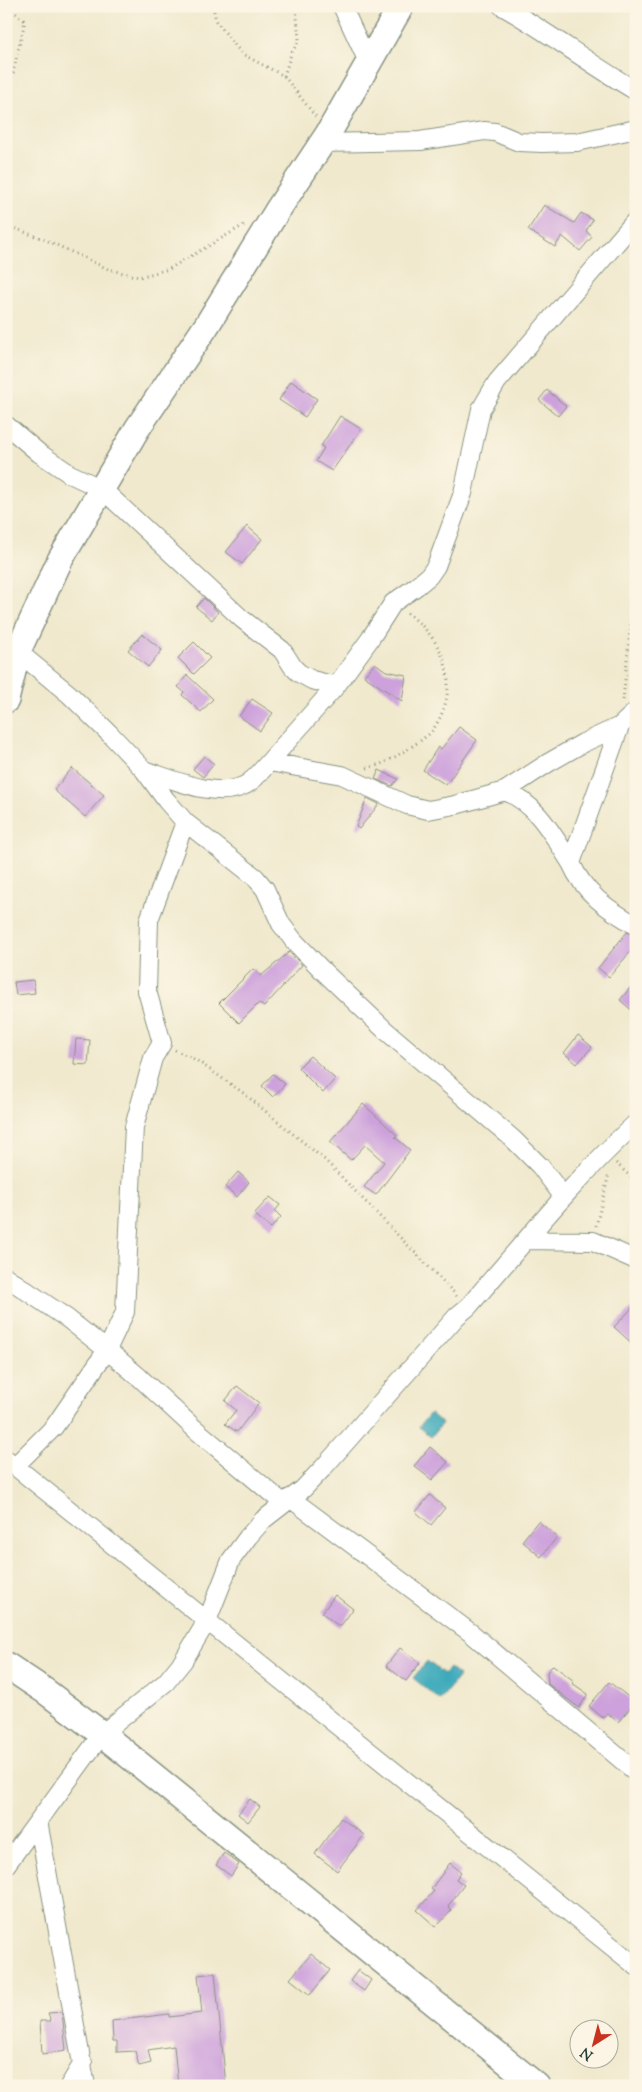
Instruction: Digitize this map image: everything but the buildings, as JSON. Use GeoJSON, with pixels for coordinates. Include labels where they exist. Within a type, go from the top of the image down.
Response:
{"type":"FeatureCollection","features":[{"type":"Feature","properties":{"kind":"street"},"geometry":{"type":"LineString","coordinates":[[342,6],[368,62]]}},
{"type":"Feature","properties":{"kind":"street"},"geometry":{"type":"LineString","coordinates":[[6,700],[12,647],[60,560],[137,429],[207,325],[277,211],[325,138],[401,6]]}},
{"type":"Feature","properties":{"kind":"street"},"geometry":{"type":"LineString","coordinates":[[502,6],[540,27],[582,57],[636,91]]}},
{"type":"Feature","properties":{"kind":"street"},"geometry":{"type":"LineString","coordinates":[[325,138],[420,141],[484,131],[495,132],[519,142],[542,144],[577,142],[636,130]]}},
{"type":"Feature","properties":{"kind":"street"},"geometry":{"type":"LineString","coordinates":[[144,770],[198,787],[232,790],[245,786],[269,762],[336,686],[393,603],[423,581],[436,566],[463,493],[477,426],[485,399],[497,382],[636,220]]}},
{"type":"Feature","properties":{"kind":"street"},"geometry":{"type":"LineString","coordinates":[[6,425],[39,453],[70,474],[102,489],[242,619],[282,650],[299,673],[312,680],[336,686]]}},
{"type":"Feature","properties":{"kind":"street"},"geometry":{"type":"LineString","coordinates":[[12,647],[69,694],[144,770],[166,800],[186,822],[224,854],[246,868],[266,889],[281,924],[294,941],[385,1030],[512,1139],[540,1166],[563,1196]]}},
{"type":"Feature","properties":{"kind":"street"},"geometry":{"type":"LineString","coordinates":[[269,762],[342,775],[407,805],[428,810],[455,806],[505,791],[565,753],[620,726],[636,711]]}},
{"type":"Feature","properties":{"kind":"street"},"geometry":{"type":"LineString","coordinates":[[571,863],[620,726]]}},
{"type":"Feature","properties":{"kind":"street"},"geometry":{"type":"LineString","coordinates":[[505,791],[528,803],[545,824],[586,889],[609,910],[636,924]]}},
{"type":"Feature","properties":{"kind":"street"},"geometry":{"type":"LineString","coordinates":[[186,822],[150,920],[147,991],[162,1043],[153,1058],[134,1127],[126,1312],[107,1350],[54,1427],[11,1462],[636,1966]]}},
{"type":"Feature","properties":{"kind":"street"},"geometry":{"type":"LineString","coordinates":[[6,1866],[102,1734],[166,1682],[183,1661],[207,1620],[231,1560],[263,1520],[303,1488],[324,1468],[457,1316],[468,1307],[527,1240],[563,1196],[607,1159],[636,1122]]}},
{"type":"Feature","properties":{"kind":"street"},"geometry":{"type":"LineString","coordinates":[[527,1240],[593,1241],[636,1260]]}},
{"type":"Feature","properties":{"kind":"street"},"geometry":{"type":"LineString","coordinates":[[6,1277],[68,1319],[139,1377],[195,1429],[287,1500],[471,1633],[636,1772]]}},
{"type":"Feature","properties":{"kind":"street"},"geometry":{"type":"LineString","coordinates":[[6,1664],[102,1734],[537,2086]]}},
{"type":"Feature","properties":{"kind":"street"},"geometry":{"type":"LineString","coordinates":[[38,1821],[83,2063],[82,2085]]}},
{"type":"Feature","properties":{"kind":"path"},"geometry":{"type":"LineString","coordinates":[[6,87],[13,73],[25,21],[7,6]]}},
{"type":"Feature","properties":{"kind":"path"},"geometry":{"type":"LineString","coordinates":[[213,6],[216,21],[242,54],[284,76],[325,138]]}},
{"type":"Feature","properties":{"kind":"path"},"geometry":{"type":"LineString","coordinates":[[284,76],[291,54],[299,40],[296,6]]}},
{"type":"Feature","properties":{"kind":"path"},"geometry":{"type":"LineString","coordinates":[[6,225],[48,241],[108,269],[139,277],[169,269],[234,230],[277,211]]}},
{"type":"Feature","properties":{"kind":"path"},"geometry":{"type":"LineString","coordinates":[[342,775],[385,762],[432,732],[446,704],[448,670],[435,639],[420,624],[393,603]]}},
{"type":"Feature","properties":{"kind":"path"},"geometry":{"type":"LineString","coordinates":[[620,726],[631,620],[636,604]]}},
{"type":"Feature","properties":{"kind":"path"},"geometry":{"type":"LineString","coordinates":[[162,1043],[196,1060],[234,1087],[325,1160],[468,1307]]}},
{"type":"Feature","properties":{"kind":"path"},"geometry":{"type":"LineString","coordinates":[[593,1241],[607,1159],[636,1182]]}},
{"type":"Feature","properties":{"kind":"water"},"geometry":{"type":"Polygon","coordinates":[[[430,1413],[442,1423],[431,1437],[419,1427],[430,1413]]]}},
{"type":"Feature","properties":{"kind":"water"},"geometry":{"type":"Polygon","coordinates":[[[427,1661],[444,1674],[449,1668],[459,1676],[440,1700],[413,1678],[427,1661]]]}}]}
